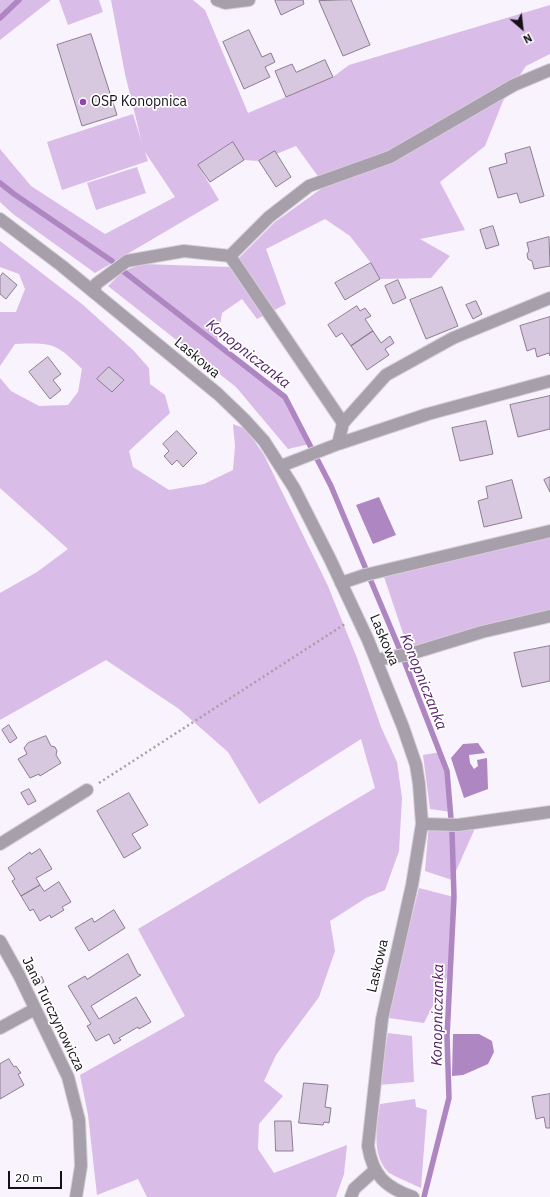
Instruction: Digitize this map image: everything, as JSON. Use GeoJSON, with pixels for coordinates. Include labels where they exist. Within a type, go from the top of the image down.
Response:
{"type":"FeatureCollection","features":[{"type":"Feature","properties":{"kind":"street"},"geometry":{"type":"LineString","coordinates":[[217,0],[225,3],[249,0]]}},
{"type":"Feature","properties":{"kind":"street"},"geometry":{"type":"LineString","coordinates":[[230,256],[269,217],[309,186],[390,157],[514,85],[550,70]]}},
{"type":"Feature","properties":{"kind":"street","name":"Laskowa"},"geometry":{"type":"LineString","coordinates":[[0,219],[94,292],[234,408],[264,441],[294,488],[357,616],[411,748],[420,784],[422,824],[412,884],[382,1019],[374,1071],[367,1141],[369,1156],[375,1170]]}},
{"type":"Feature","properties":{"kind":"street"},"geometry":{"type":"LineString","coordinates":[[94,292],[96,284],[127,260],[184,251],[230,256],[343,423]]}},
{"type":"Feature","properties":{"kind":"street"},"geometry":{"type":"LineString","coordinates":[[338,444],[343,423],[386,375],[453,338],[550,298]]}},
{"type":"Feature","properties":{"kind":"street"},"geometry":{"type":"LineString","coordinates":[[281,466],[321,452],[338,444],[428,414],[550,381]]}},
{"type":"Feature","properties":{"kind":"street"},"geometry":{"type":"LineString","coordinates":[[340,583],[365,575],[550,532]]}},
{"type":"Feature","properties":{"kind":"street"},"geometry":{"type":"LineString","coordinates":[[376,660],[410,654],[482,632],[550,616]]}},
{"type":"Feature","properties":{"kind":"street"},"geometry":{"type":"LineString","coordinates":[[0,844],[87,790]]}},
{"type":"Feature","properties":{"kind":"street"},"geometry":{"type":"LineString","coordinates":[[422,824],[458,825],[550,812]]}},
{"type":"Feature","properties":{"kind":"street","name":"Jana Turczynowicza"},"geometry":{"type":"LineString","coordinates":[[0,941],[19,975],[68,1077],[79,1120],[81,1166],[76,1197]]}},
{"type":"Feature","properties":{"kind":"street"},"geometry":{"type":"LineString","coordinates":[[0,1028],[35,1009]]}},
{"type":"Feature","properties":{"kind":"street"},"geometry":{"type":"LineString","coordinates":[[351,1197],[354,1189],[375,1170],[382,1180],[394,1189],[413,1197]]}},
{"type":"Feature","properties":{"kind":"path"},"geometry":{"type":"LineString","coordinates":[[87,790],[357,616]]}},
{"type":"Feature","properties":{"kind":"shaded area"},"geometry":{"type":"Polygon","coordinates":[[[0,0],[51,0],[0,40],[0,0]]]}},
{"type":"Feature","properties":{"kind":"shaded area"},"geometry":{"type":"Polygon","coordinates":[[[59,0],[99,0],[103,12],[68,25],[59,0]]]}},
{"type":"Feature","properties":{"kind":"shaded area"},"geometry":{"type":"Polygon","coordinates":[[[111,0],[193,0],[205,10],[248,113],[333,77],[349,65],[550,5],[550,54],[526,66],[503,101],[485,146],[440,182],[465,230],[420,239],[450,256],[431,278],[380,279],[371,263],[350,236],[325,219],[266,249],[286,304],[257,319],[242,299],[222,313],[217,344],[285,397],[309,444],[288,449],[236,387],[108,286],[123,271],[143,264],[230,267],[275,222],[325,186],[296,146],[259,161],[244,160],[232,142],[198,165],[219,200],[95,273],[13,214],[0,202],[0,149],[31,186],[105,234],[175,197],[145,152],[148,161],[62,190],[47,142],[133,114],[142,143],[125,74],[111,0]]]}},
{"type":"Feature","properties":{"kind":"shaded area"},"geometry":{"type":"Polygon","coordinates":[[[137,167],[146,193],[96,210],[87,183],[137,167]]]}},
{"type":"Feature","properties":{"kind":"shaded area"},"geometry":{"type":"Polygon","coordinates":[[[0,241],[82,304],[133,350],[149,368],[150,384],[165,395],[170,413],[129,451],[133,467],[169,490],[204,484],[233,470],[235,446],[233,424],[246,429],[264,455],[328,586],[357,658],[381,727],[397,762],[402,798],[399,851],[385,890],[366,898],[330,921],[335,951],[319,997],[276,1055],[264,1081],[283,1096],[259,1124],[258,1149],[274,1173],[347,1145],[344,1174],[336,1197],[147,1197],[138,1179],[97,1195],[88,1115],[80,1075],[185,1016],[138,929],[375,788],[361,739],[259,804],[228,752],[179,709],[106,660],[0,720],[0,593],[37,572],[68,549],[0,488],[0,378],[11,391],[39,406],[68,405],[78,392],[82,369],[59,349],[45,344],[15,344],[0,366],[0,312],[16,312],[25,289],[19,274],[0,267],[0,241]]]}},
{"type":"Feature","properties":{"kind":"shaded area"},"geometry":{"type":"Polygon","coordinates":[[[379,497],[396,535],[373,544],[356,505],[379,497]]]}},
{"type":"Feature","properties":{"kind":"shaded area"},"geometry":{"type":"Polygon","coordinates":[[[550,533],[550,617],[410,654],[382,571],[550,533]]]}},
{"type":"Feature","properties":{"kind":"shaded area"},"geometry":{"type":"Polygon","coordinates":[[[478,743],[485,753],[469,755],[470,763],[474,769],[478,766],[477,760],[487,758],[488,789],[464,798],[451,758],[463,744],[478,743]]]}},
{"type":"Feature","properties":{"kind":"shaded area"},"geometry":{"type":"Polygon","coordinates":[[[441,752],[447,771],[451,812],[430,809],[423,755],[441,752]]]}},
{"type":"Feature","properties":{"kind":"shaded area"},"geometry":{"type":"Polygon","coordinates":[[[429,823],[476,826],[456,871],[455,881],[425,871],[429,823]]]}},
{"type":"Feature","properties":{"kind":"shaded area"},"geometry":{"type":"Polygon","coordinates":[[[419,888],[454,897],[449,974],[424,1023],[389,1018],[397,976],[419,888]]]}},
{"type":"Feature","properties":{"kind":"shaded area"},"geometry":{"type":"Polygon","coordinates":[[[388,1033],[412,1036],[414,1082],[379,1085],[388,1033]]]}},
{"type":"Feature","properties":{"kind":"shaded area"},"geometry":{"type":"Polygon","coordinates":[[[453,1034],[479,1034],[492,1041],[494,1052],[488,1064],[463,1075],[452,1076],[453,1034]]]}},
{"type":"Feature","properties":{"kind":"shaded area"},"geometry":{"type":"Polygon","coordinates":[[[415,1099],[416,1107],[427,1110],[421,1188],[388,1172],[379,1157],[376,1139],[380,1104],[415,1099]]]}},
{"type":"Feature","properties":{"kind":"building"},"geometry":{"type":"Polygon","coordinates":[[[303,0],[304,4],[281,15],[275,1],[303,0]]]}},
{"type":"Feature","properties":{"kind":"building"},"geometry":{"type":"Polygon","coordinates":[[[351,0],[370,45],[343,56],[319,1],[351,0]]]}},
{"type":"Feature","properties":{"kind":"building"},"geometry":{"type":"Polygon","coordinates":[[[249,30],[262,57],[271,53],[275,62],[265,67],[270,77],[244,89],[223,42],[249,30]]]}},
{"type":"Feature","properties":{"kind":"building"},"geometry":{"type":"Polygon","coordinates":[[[91,34],[117,115],[82,126],[57,45],[91,34]]]}},
{"type":"Feature","properties":{"kind":"building"},"geometry":{"type":"Polygon","coordinates":[[[325,60],[333,77],[286,97],[275,71],[292,64],[296,72],[325,60]]]}},
{"type":"Feature","properties":{"kind":"building"},"geometry":{"type":"Polygon","coordinates":[[[233,142],[244,160],[210,182],[198,165],[233,142]]]}},
{"type":"Feature","properties":{"kind":"building"},"geometry":{"type":"Polygon","coordinates":[[[530,147],[544,196],[520,203],[517,193],[498,198],[489,168],[507,163],[505,154],[530,147]]]}},
{"type":"Feature","properties":{"kind":"building"},"geometry":{"type":"Polygon","coordinates":[[[275,151],[291,177],[276,187],[259,161],[275,151]]]}},
{"type":"Feature","properties":{"kind":"building"},"geometry":{"type":"Polygon","coordinates":[[[493,226],[499,245],[486,249],[480,230],[493,226]]]}},
{"type":"Feature","properties":{"kind":"building"},"geometry":{"type":"Polygon","coordinates":[[[549,237],[550,266],[534,269],[532,261],[528,259],[527,254],[529,251],[527,243],[549,237]]]}},
{"type":"Feature","properties":{"kind":"building"},"geometry":{"type":"Polygon","coordinates":[[[371,263],[380,279],[345,300],[335,283],[371,263]]]}},
{"type":"Feature","properties":{"kind":"building"},"geometry":{"type":"Polygon","coordinates":[[[3,273],[17,285],[6,299],[0,294],[0,277],[3,273]]]}},
{"type":"Feature","properties":{"kind":"building"},"geometry":{"type":"Polygon","coordinates":[[[398,280],[406,298],[393,304],[385,286],[398,280]]]}},
{"type":"Feature","properties":{"kind":"building"},"geometry":{"type":"Polygon","coordinates":[[[442,287],[458,326],[426,339],[410,300],[442,287]]]}},
{"type":"Feature","properties":{"kind":"building"},"geometry":{"type":"Polygon","coordinates":[[[476,301],[482,314],[473,319],[466,305],[476,301]]]}},
{"type":"Feature","properties":{"kind":"building"},"geometry":{"type":"Polygon","coordinates":[[[357,306],[360,311],[365,308],[371,316],[365,319],[373,331],[351,346],[342,333],[336,337],[328,325],[357,306]]]}},
{"type":"Feature","properties":{"kind":"building"},"geometry":{"type":"Polygon","coordinates":[[[550,317],[550,356],[549,353],[537,357],[535,348],[527,351],[520,326],[550,317]]]}},
{"type":"Feature","properties":{"kind":"building"},"geometry":{"type":"Polygon","coordinates":[[[373,331],[381,343],[390,336],[394,343],[385,349],[389,355],[367,370],[351,346],[373,331]]]}},
{"type":"Feature","properties":{"kind":"building"},"geometry":{"type":"Polygon","coordinates":[[[48,357],[61,374],[53,380],[61,390],[50,399],[29,372],[48,357]]]}},
{"type":"Feature","properties":{"kind":"building"},"geometry":{"type":"Polygon","coordinates":[[[109,367],[124,380],[112,392],[97,379],[109,367]]]}},
{"type":"Feature","properties":{"kind":"building"},"geometry":{"type":"Polygon","coordinates":[[[550,396],[550,429],[518,437],[510,405],[550,396]]]}},
{"type":"Feature","properties":{"kind":"building"},"geometry":{"type":"Polygon","coordinates":[[[486,421],[493,454],[460,461],[452,428],[486,421]]]}},
{"type":"Feature","properties":{"kind":"building"},"geometry":{"type":"Polygon","coordinates":[[[177,431],[197,453],[183,467],[177,460],[172,465],[164,456],[169,451],[163,444],[177,431]]]}},
{"type":"Feature","properties":{"kind":"building"},"geometry":{"type":"Polygon","coordinates":[[[550,477],[550,492],[544,480],[550,477]]]}},
{"type":"Feature","properties":{"kind":"building"},"geometry":{"type":"Polygon","coordinates":[[[512,480],[522,518],[484,527],[478,501],[488,498],[486,487],[512,480]]]}},
{"type":"Feature","properties":{"kind":"building"},"geometry":{"type":"Polygon","coordinates":[[[550,646],[550,681],[522,687],[514,653],[550,646]]]}},
{"type":"Feature","properties":{"kind":"building"},"geometry":{"type":"Polygon","coordinates":[[[9,725],[17,738],[10,743],[2,730],[9,725]]]}},
{"type":"Feature","properties":{"kind":"building"},"geometry":{"type":"Polygon","coordinates":[[[46,736],[51,746],[55,747],[57,751],[56,755],[61,763],[40,776],[39,774],[30,778],[18,759],[27,754],[24,748],[28,743],[46,736]]]}},
{"type":"Feature","properties":{"kind":"building"},"geometry":{"type":"Polygon","coordinates":[[[29,789],[36,801],[28,805],[21,793],[29,789]]]}},
{"type":"Feature","properties":{"kind":"building"},"geometry":{"type":"Polygon","coordinates":[[[129,793],[148,825],[132,834],[141,848],[124,858],[97,811],[129,793]]]}},
{"type":"Feature","properties":{"kind":"building"},"geometry":{"type":"Polygon","coordinates":[[[40,849],[52,869],[36,878],[40,885],[21,896],[12,881],[15,879],[8,868],[30,852],[31,854],[40,849]]]}},
{"type":"Feature","properties":{"kind":"building"},"geometry":{"type":"Polygon","coordinates":[[[59,882],[71,902],[62,907],[64,910],[51,918],[50,915],[40,921],[33,909],[30,911],[21,896],[40,885],[44,891],[59,882]]]}},
{"type":"Feature","properties":{"kind":"building"},"geometry":{"type":"Polygon","coordinates":[[[114,910],[125,928],[89,951],[75,928],[92,918],[94,922],[114,910]]]}},
{"type":"Feature","properties":{"kind":"building"},"geometry":{"type":"Polygon","coordinates":[[[128,954],[138,974],[141,975],[91,1006],[99,1019],[136,997],[151,1022],[139,1029],[138,1027],[119,1038],[121,1040],[114,1044],[109,1034],[96,1041],[87,1026],[91,1024],[68,986],[85,976],[87,979],[128,954]]]}},
{"type":"Feature","properties":{"kind":"building"},"geometry":{"type":"Polygon","coordinates":[[[42,977],[44,982],[34,987],[32,982],[42,977]]]}},
{"type":"Feature","properties":{"kind":"building"},"geometry":{"type":"Polygon","coordinates":[[[9,1059],[14,1067],[16,1066],[21,1073],[18,1074],[24,1085],[0,1099],[0,1064],[9,1059]]]}},
{"type":"Feature","properties":{"kind":"building"},"geometry":{"type":"Polygon","coordinates":[[[304,1083],[328,1085],[325,1107],[331,1108],[329,1123],[324,1122],[323,1125],[299,1123],[304,1083]]]}},
{"type":"Feature","properties":{"kind":"building"},"geometry":{"type":"Polygon","coordinates":[[[550,1094],[550,1128],[546,1128],[544,1117],[536,1119],[532,1097],[550,1094]]]}},
{"type":"Feature","properties":{"kind":"building"},"geometry":{"type":"Polygon","coordinates":[[[275,1121],[291,1121],[293,1151],[276,1151],[275,1121]]]}},
{"type":"Feature","properties":{"kind":"waterway","name":"Konopniczanka"},"geometry":{"type":"LineString","coordinates":[[0,18],[19,0]]}},
{"type":"Feature","properties":{"kind":"waterway","name":"Konopniczanka"},"geometry":{"type":"LineString","coordinates":[[0,183],[112,261]]}},
{"type":"Feature","properties":{"kind":"waterway","name":"Konopniczanka"},"geometry":{"type":"LineString","coordinates":[[123,271],[285,397],[331,486],[400,650],[447,771],[452,831],[454,897],[447,1036],[449,1098],[424,1197]]}},
{"type":"Feature","properties":{"kind":"place","name":"OSP Konopnica"},"geometry":{"type":"Point","coordinates":[83,102]}}]}
